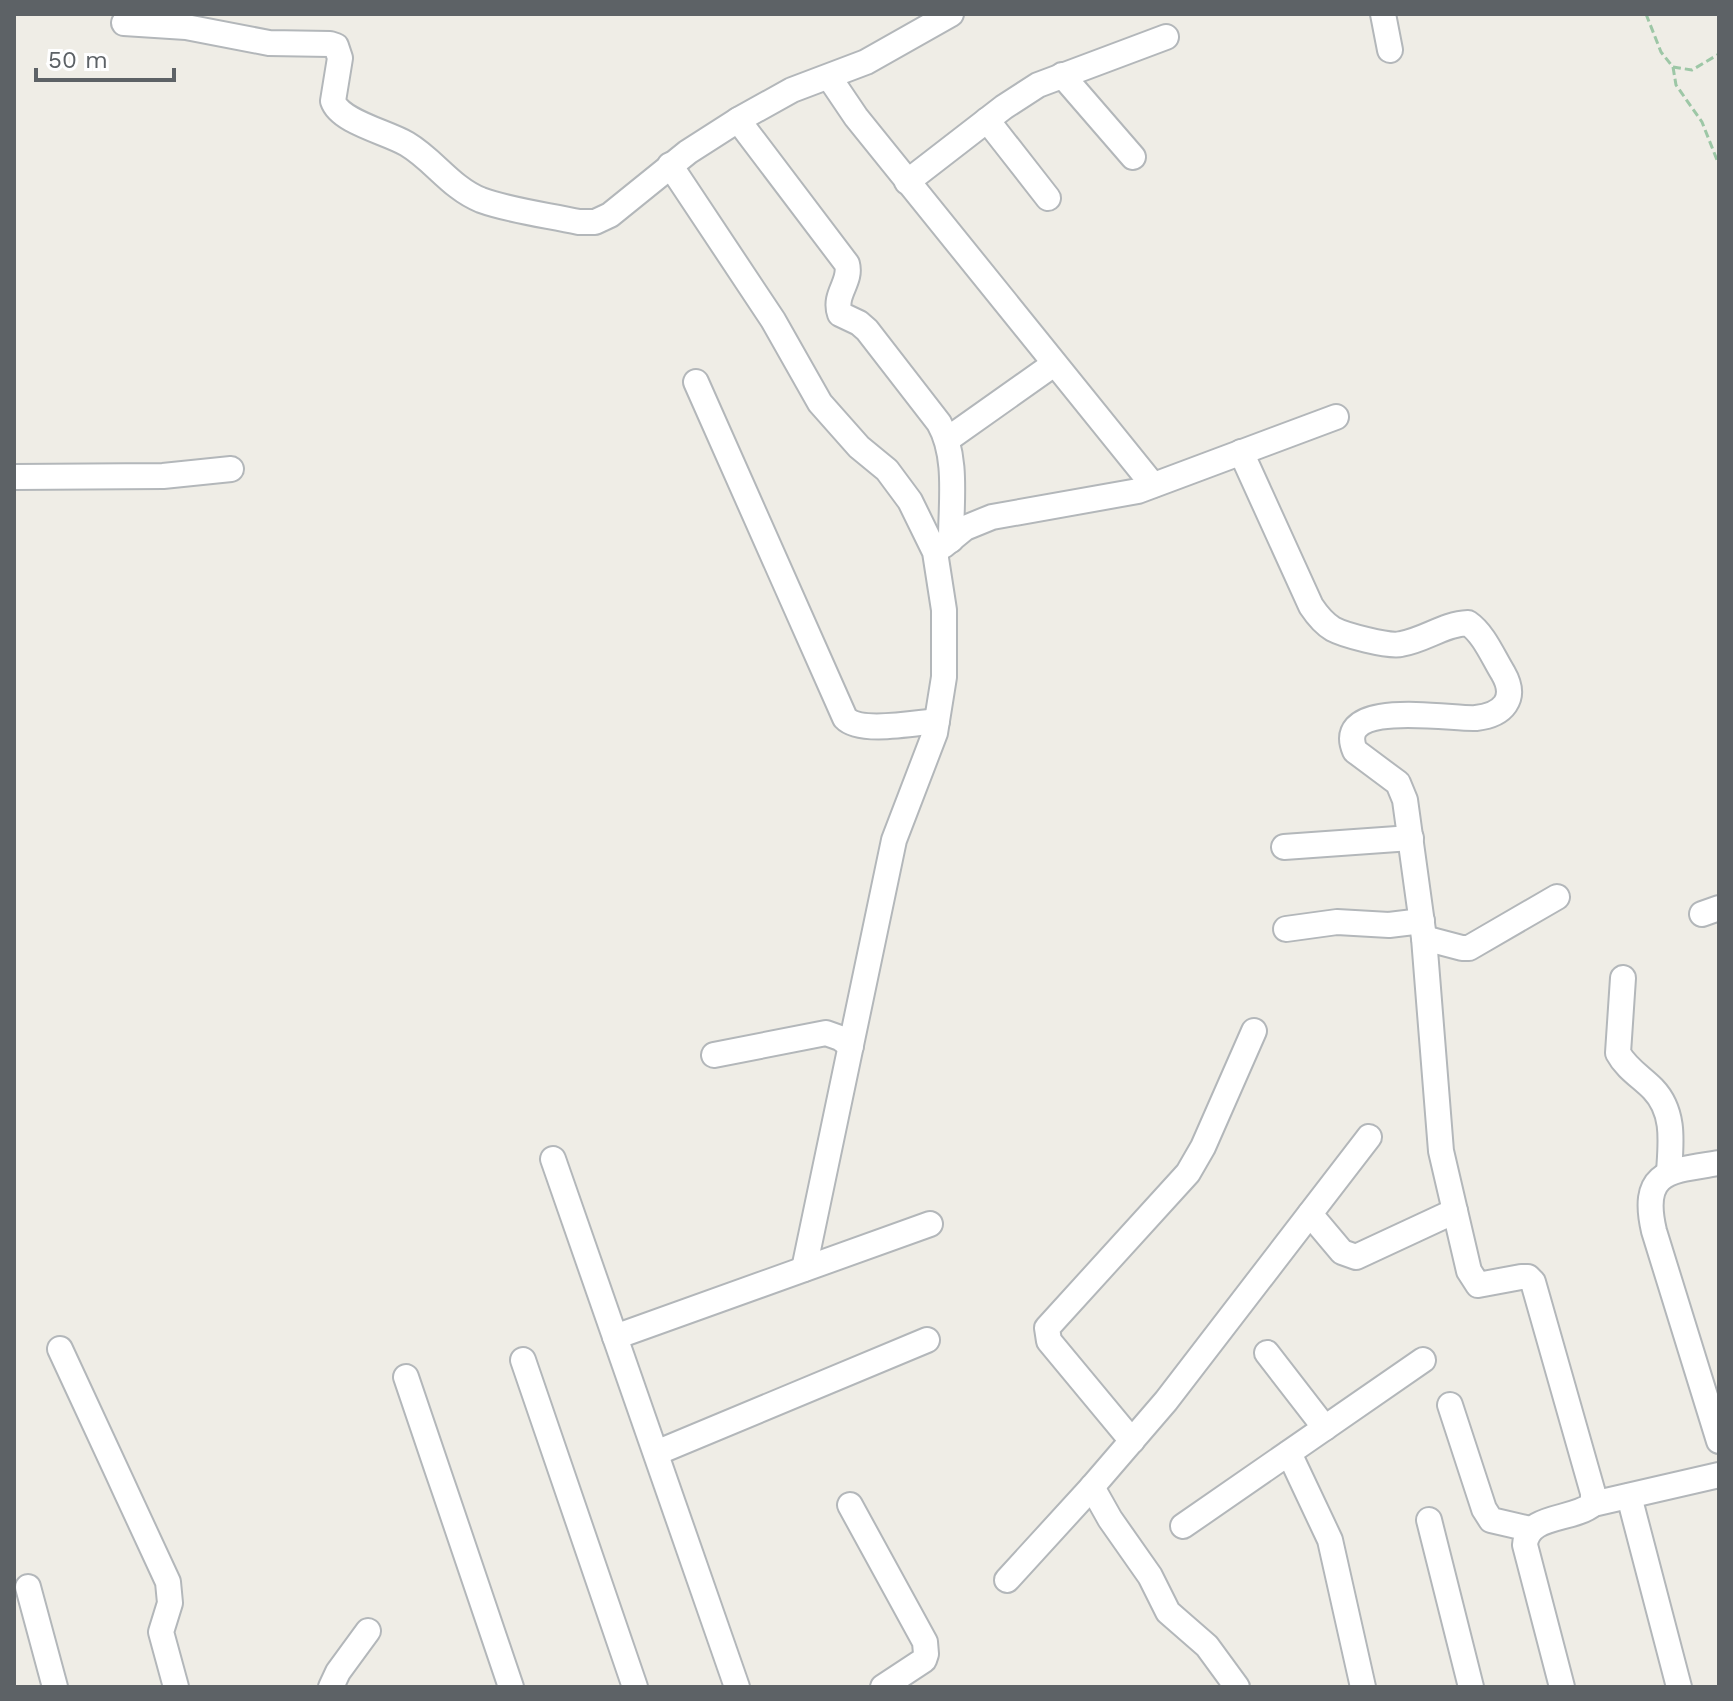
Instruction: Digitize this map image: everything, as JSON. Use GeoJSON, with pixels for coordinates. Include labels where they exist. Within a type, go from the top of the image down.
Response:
{"type":"FeatureCollection","features":[{"type":"Feature","properties":{"kind":"street"},"geometry":{"type":"LineString","coordinates":[[124,23],[186,27],[269,43],[336,46],[340,58],[333,92],[335,107],[344,115],[406,143],[457,186],[481,200],[579,222],[595,222],[610,215],[670,165],[738,120],[792,90],[829,77],[905,42],[951,14]]}},
{"type":"Feature","properties":{"kind":"street"},"geometry":{"type":"LineString","coordinates":[[1383,14],[1390,50]]}},
{"type":"Feature","properties":{"kind":"street"},"geometry":{"type":"LineString","coordinates":[[907,182],[1038,85],[1166,37]]}},
{"type":"Feature","properties":{"kind":"street"},"geometry":{"type":"LineString","coordinates":[[1062,75],[1133,157]]}},
{"type":"Feature","properties":{"kind":"street"},"geometry":{"type":"LineString","coordinates":[[829,77],[847,106],[907,182],[1153,485]]}},
{"type":"Feature","properties":{"kind":"street"},"geometry":{"type":"LineString","coordinates":[[738,120],[847,264],[849,273],[837,301],[840,314],[867,330],[939,423],[948,439],[951,461],[943,546],[944,677],[935,733],[894,840],[804,1269]]}},
{"type":"Feature","properties":{"kind":"street"},"geometry":{"type":"LineString","coordinates":[[987,120],[1048,198]]}},
{"type":"Feature","properties":{"kind":"street"},"geometry":{"type":"LineString","coordinates":[[670,165],[773,320],[820,403],[900,486],[943,546]]}},
{"type":"Feature","properties":{"kind":"street"},"geometry":{"type":"LineString","coordinates":[[948,439],[1054,364]]}},
{"type":"Feature","properties":{"kind":"street"},"geometry":{"type":"LineString","coordinates":[[696,382],[845,718],[857,726],[870,727],[937,721]]}},
{"type":"Feature","properties":{"kind":"street"},"geometry":{"type":"LineString","coordinates":[[943,546],[976,522],[1126,494],[1336,417]]}},
{"type":"Feature","properties":{"kind":"street"},"geometry":{"type":"LineString","coordinates":[[1241,452],[1311,606],[1321,620],[1335,630],[1393,645],[1404,644],[1453,624],[1468,623],[1477,630],[1508,681],[1509,698],[1503,707],[1491,714],[1463,718],[1416,714],[1392,716],[1368,720],[1357,727],[1352,735],[1355,751],[1385,771],[1402,790],[1423,929],[1441,1151],[1469,1271],[1478,1285],[1521,1277],[1528,1277],[1533,1282],[1593,1493],[1593,1504]]}},
{"type":"Feature","properties":{"kind":"street"},"geometry":{"type":"LineString","coordinates":[[14,477],[163,476],[231,469]]}},
{"type":"Feature","properties":{"kind":"street"},"geometry":{"type":"LineString","coordinates":[[1284,847],[1411,838]]}},
{"type":"Feature","properties":{"kind":"street"},"geometry":{"type":"LineString","coordinates":[[1286,929],[1337,922],[1389,925],[1423,929],[1462,948],[1469,948],[1557,897]]}},
{"type":"Feature","properties":{"kind":"street"},"geometry":{"type":"LineString","coordinates":[[1623,978],[1618,1053],[1623,1062],[1655,1091],[1669,1115],[1669,1172]]}},
{"type":"Feature","properties":{"kind":"street"},"geometry":{"type":"LineString","coordinates":[[1132,1441],[1049,1341],[1047,1328],[1188,1173],[1203,1147],[1254,1031]]}},
{"type":"Feature","properties":{"kind":"street"},"geometry":{"type":"LineString","coordinates":[[714,1055],[826,1033],[851,1046]]}},
{"type":"Feature","properties":{"kind":"street"},"geometry":{"type":"LineString","coordinates":[[1007,1580],[1166,1401],[1369,1137]]}},
{"type":"Feature","properties":{"kind":"street"},"geometry":{"type":"LineString","coordinates":[[553,1159],[737,1687]]}},
{"type":"Feature","properties":{"kind":"street"},"geometry":{"type":"LineString","coordinates":[[1719,1163],[1669,1172],[1658,1180],[1649,1201],[1650,1215],[1719,1441]]}},
{"type":"Feature","properties":{"kind":"street"},"geometry":{"type":"LineString","coordinates":[[1310,1214],[1342,1252],[1356,1257],[1455,1211]]}},
{"type":"Feature","properties":{"kind":"street"},"geometry":{"type":"LineString","coordinates":[[615,1337],[930,1224]]}},
{"type":"Feature","properties":{"kind":"street"},"geometry":{"type":"LineString","coordinates":[[656,1453],[927,1340]]}},
{"type":"Feature","properties":{"kind":"street"},"geometry":{"type":"LineString","coordinates":[[60,1349],[168,1582],[170,1603],[161,1632],[176,1687]]}},
{"type":"Feature","properties":{"kind":"street"},"geometry":{"type":"LineString","coordinates":[[1267,1353],[1325,1428]]}},
{"type":"Feature","properties":{"kind":"street"},"geometry":{"type":"LineString","coordinates":[[523,1360],[635,1687]]}},
{"type":"Feature","properties":{"kind":"street"},"geometry":{"type":"LineString","coordinates":[[1183,1526],[1423,1360]]}},
{"type":"Feature","properties":{"kind":"street"},"geometry":{"type":"LineString","coordinates":[[406,1377],[511,1687]]}},
{"type":"Feature","properties":{"kind":"street"},"geometry":{"type":"LineString","coordinates":[[1450,1405],[1484,1509],[1491,1520],[1530,1529],[1582,1513],[1593,1504],[1719,1475]]}},
{"type":"Feature","properties":{"kind":"street"},"geometry":{"type":"LineString","coordinates":[[1289,1453],[1330,1540],[1363,1687]]}},
{"type":"Feature","properties":{"kind":"street"},"geometry":{"type":"LineString","coordinates":[[1092,1487],[1150,1576],[1168,1612],[1207,1646],[1237,1687]]}},
{"type":"Feature","properties":{"kind":"street"},"geometry":{"type":"LineString","coordinates":[[1629,1496],[1679,1687]]}},
{"type":"Feature","properties":{"kind":"street"},"geometry":{"type":"LineString","coordinates":[[850,1505],[925,1642],[924,1660],[883,1687]]}},
{"type":"Feature","properties":{"kind":"street"},"geometry":{"type":"LineString","coordinates":[[1429,1520],[1471,1687]]}},
{"type":"Feature","properties":{"kind":"street"},"geometry":{"type":"LineString","coordinates":[[1530,1529],[1525,1545],[1562,1687]]}},
{"type":"Feature","properties":{"kind":"street"},"geometry":{"type":"LineString","coordinates":[[28,1587],[55,1687]]}},
{"type":"Feature","properties":{"kind":"street"},"geometry":{"type":"LineString","coordinates":[[335,1679],[368,1631]]}},
{"type":"Feature","properties":{"kind":"path"},"geometry":{"type":"LineString","coordinates":[[1646,14],[1661,52],[1673,67],[1676,85],[1702,122],[1719,165]]}},
{"type":"Feature","properties":{"kind":"path"},"geometry":{"type":"LineString","coordinates":[[1673,67],[1692,70],[1719,54]]}}]}
